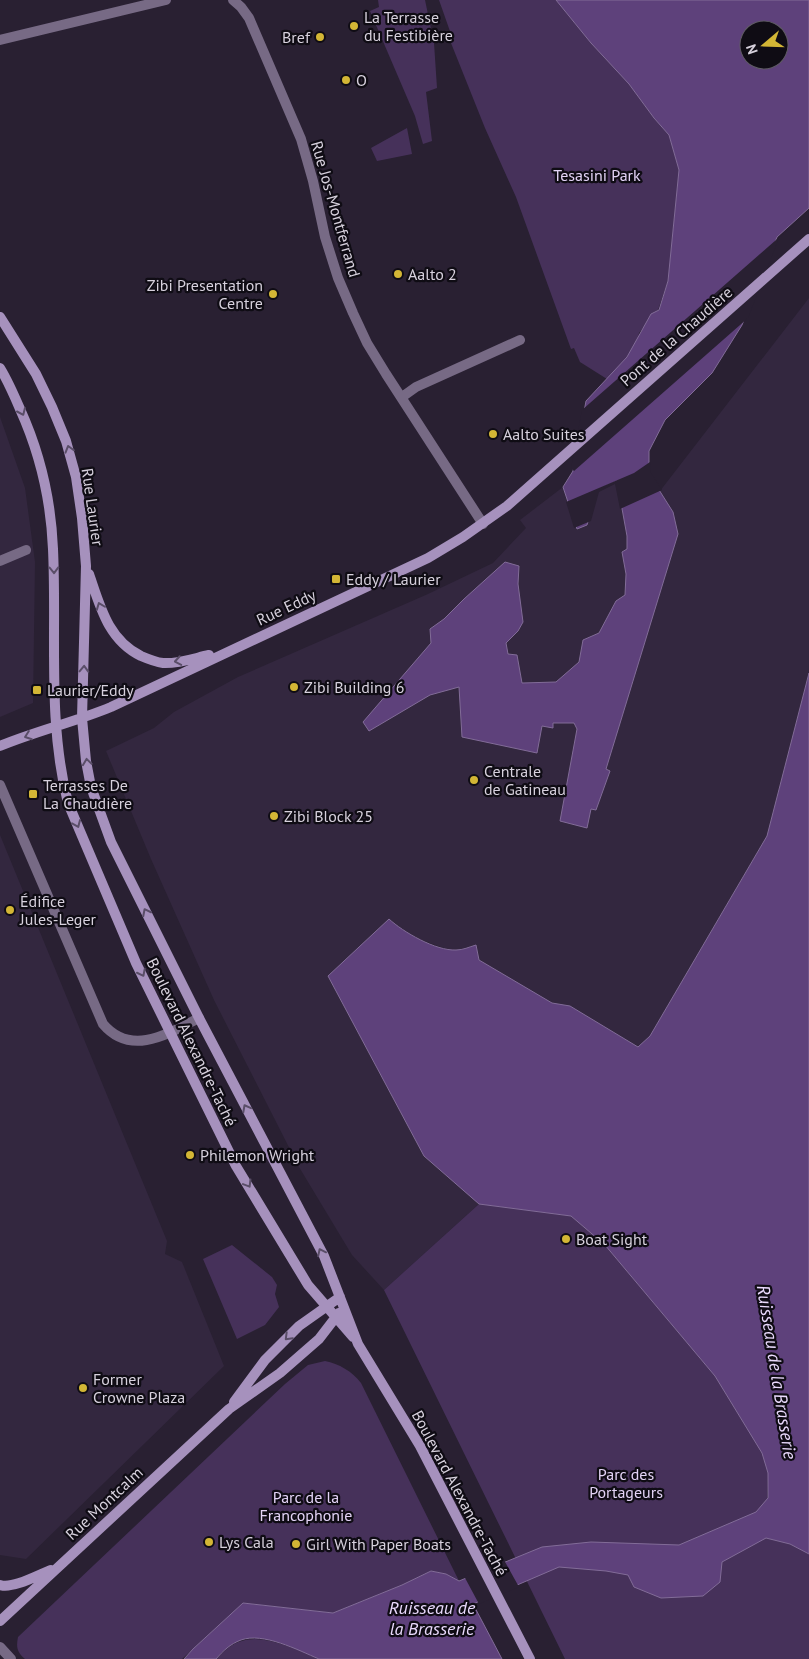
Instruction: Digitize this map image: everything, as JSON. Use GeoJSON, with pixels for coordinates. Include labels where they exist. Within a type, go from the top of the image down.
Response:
{"type":"FeatureCollection","features":[{"type":"Feature","properties":{"kind":"main road","name":"Pont de la Chaudière"},"geometry":{"type":"LineString","coordinates":[[562,456],[809,239]]}},
{"type":"Feature","properties":{"kind":"main road","name":"Rue Laurier"},"geometry":{"type":"LineString","coordinates":[[0,317],[36,374],[52,407],[66,441],[76,477],[86,566],[82,718]]}},
{"type":"Feature","properties":{"kind":"main road"},"geometry":{"type":"LineString","coordinates":[[0,368],[22,412],[35,446],[44,479],[50,513],[54,584],[55,726]]}},
{"type":"Feature","properties":{"kind":"main road","name":"Rue Eddy"},"geometry":{"type":"LineString","coordinates":[[0,746],[111,706],[428,558],[483,524],[562,456]]}},
{"type":"Feature","properties":{"kind":"main road"},"geometry":{"type":"LineString","coordinates":[[86,566],[107,622],[120,642],[135,653],[155,662],[165,663],[226,652]]}},
{"type":"Feature","properties":{"kind":"main road","name":"Boulevard Alexandre-Taché"},"geometry":{"type":"LineString","coordinates":[[82,718],[86,762],[91,787],[110,842],[199,1018],[324,1256],[358,1344]]}},
{"type":"Feature","properties":{"kind":"main road","name":"Boulevard Alexandre-Taché"},"geometry":{"type":"LineString","coordinates":[[55,726],[63,784],[68,803],[136,963],[236,1166],[308,1285],[358,1344],[420,1446],[530,1659]]}},
{"type":"Feature","properties":{"kind":"main road","name":"Rue Montcalm"},"geometry":{"type":"LineString","coordinates":[[229,1409],[265,1360],[299,1326],[326,1306],[342,1302]]}},
{"type":"Feature","properties":{"kind":"main road","name":"Rue Montcalm"},"geometry":{"type":"LineString","coordinates":[[0,1621],[229,1409],[280,1373],[319,1338],[336,1317],[342,1302]]}},
{"type":"Feature","properties":{"kind":"main road"},"geometry":{"type":"LineString","coordinates":[[0,1585],[14,1585],[56,1568]]}},
{"type":"Feature","properties":{"kind":"street"},"geometry":{"type":"LineString","coordinates":[[0,40],[166,0]]}},
{"type":"Feature","properties":{"kind":"street","name":"Rue Jos-Montferrand"},"geometry":{"type":"LineString","coordinates":[[233,0],[241,6],[249,18],[301,139],[313,181],[325,237],[338,278],[367,343],[483,524]]}},
{"type":"Feature","properties":{"kind":"street"},"geometry":{"type":"LineString","coordinates":[[402,397],[416,387],[520,340]]}},
{"type":"Feature","properties":{"kind":"street"},"geometry":{"type":"LineString","coordinates":[[0,561],[26,550]]}},
{"type":"Feature","properties":{"kind":"street"},"geometry":{"type":"LineString","coordinates":[[0,785],[104,1024],[112,1034],[129,1041],[155,1038],[199,1018]]}},
{"type":"Feature","properties":{"kind":"street"},"geometry":{"type":"LineString","coordinates":[[0,1647],[11,1659]]}},
{"type":"Feature","properties":{"kind":"shaded area"},"geometry":{"type":"Polygon","coordinates":[[[809,298],[809,673],[767,836],[650,1036],[638,1047],[570,1006],[552,1003],[479,960],[475,945],[454,951],[411,936],[399,929],[389,919],[328,976],[424,1156],[479,1204],[384,1290],[352,1255],[299,1167],[214,1000],[151,859],[106,751],[154,728],[174,712],[238,677],[428,594],[493,563],[526,528],[520,520],[563,487],[597,490],[617,481],[627,536],[627,549],[622,552],[626,574],[625,595],[616,601],[599,633],[583,640],[579,662],[556,682],[524,683],[462,737],[536,752],[542,726],[553,727],[553,723],[574,723],[577,729],[560,821],[591,809],[596,810],[610,771],[606,769],[673,512],[660,491],[809,298]]]}},
{"type":"Feature","properties":{"kind":"shaded area"},"geometry":{"type":"Polygon","coordinates":[[[0,417],[25,488],[35,562],[33,703],[0,717],[0,417]]]}},
{"type":"Feature","properties":{"kind":"shaded area"},"geometry":{"type":"Polygon","coordinates":[[[0,835],[167,1241],[165,1254],[182,1262],[224,1366],[26,1559],[0,1555],[0,835]]]}},
{"type":"Feature","properties":{"kind":"green space"},"geometry":{"type":"Polygon","coordinates":[[[378,0],[425,0],[434,43],[437,88],[426,92],[432,141],[423,144],[415,116],[370,11],[379,7],[378,0]]]}},
{"type":"Feature","properties":{"kind":"green space","name":"Tesasini Park"},"geometry":{"type":"Polygon","coordinates":[[[439,0],[556,0],[591,43],[629,84],[669,135],[679,170],[668,281],[658,310],[639,333],[638,339],[627,357],[607,379],[580,362],[574,348],[571,349],[516,197],[485,128],[449,38],[452,37],[439,0]]]}},
{"type":"Feature","properties":{"kind":"green space"},"geometry":{"type":"Polygon","coordinates":[[[407,128],[412,154],[377,161],[371,148],[407,128]]]}},
{"type":"Feature","properties":{"kind":"green space","name":"Parc des Portageurs"},"geometry":{"type":"Polygon","coordinates":[[[479,1204],[571,1216],[605,1245],[715,1376],[762,1452],[768,1473],[766,1538],[790,1544],[809,1554],[809,1659],[565,1659],[384,1290],[479,1204]]]}},
{"type":"Feature","properties":{"kind":"green space"},"geometry":{"type":"Polygon","coordinates":[[[232,1245],[272,1277],[277,1285],[275,1294],[279,1307],[265,1325],[237,1339],[203,1259],[232,1245]]]}},
{"type":"Feature","properties":{"kind":"green space","name":"Parc de la Francophonie"},"geometry":{"type":"Polygon","coordinates":[[[325,1361],[345,1369],[361,1383],[459,1581],[446,1574],[431,1571],[333,1613],[243,1603],[182,1659],[25,1659],[22,1656],[18,1649],[18,1637],[285,1384],[308,1365],[325,1361]]]}},
{"type":"Feature","properties":{"kind":"green space"},"geometry":{"type":"Polygon","coordinates":[[[255,1639],[280,1643],[319,1659],[216,1659],[233,1644],[255,1639]]]}},
{"type":"Feature","properties":{"kind":"water"},"geometry":{"type":"Polygon","coordinates":[[[556,0],[809,0],[809,208],[777,237],[742,325],[712,373],[665,420],[649,451],[649,474],[673,512],[678,534],[606,769],[610,771],[596,810],[591,809],[587,828],[560,821],[577,729],[574,723],[553,723],[553,728],[542,726],[537,753],[462,737],[459,687],[430,695],[369,731],[363,722],[431,643],[430,629],[444,619],[505,562],[519,566],[518,584],[523,622],[518,631],[506,643],[508,654],[517,655],[522,683],[556,682],[579,662],[583,640],[599,633],[616,601],[625,595],[626,574],[622,552],[627,549],[627,536],[617,481],[597,490],[587,525],[577,529],[563,487],[573,471],[586,401],[627,357],[651,314],[659,310],[668,281],[679,170],[669,135],[629,84],[591,43],[556,0]]]}},
{"type":"Feature","properties":{"kind":"water","name":"Ruisseau de la Brasserie"},"geometry":{"type":"Polygon","coordinates":[[[809,673],[809,1554],[790,1544],[766,1538],[722,1562],[720,1582],[703,1596],[661,1598],[634,1587],[628,1575],[559,1567],[473,1604],[502,1659],[319,1659],[280,1643],[260,1638],[250,1638],[233,1644],[216,1659],[184,1659],[243,1603],[333,1613],[431,1571],[446,1574],[459,1581],[542,1547],[591,1542],[679,1545],[756,1512],[768,1498],[768,1473],[762,1453],[715,1376],[605,1245],[571,1216],[479,1204],[424,1156],[328,976],[389,919],[411,935],[439,947],[459,950],[476,945],[479,960],[552,1003],[570,1006],[638,1047],[650,1036],[767,836],[809,673]]]}},
{"type":"Feature","properties":{"kind":"pier"},"geometry":{"type":"Polygon","coordinates":[[[809,211],[779,238],[748,318],[574,471],[571,468],[582,410],[809,211]]]}},
{"type":"Feature","properties":{"kind":"pier"},"geometry":{"type":"Polygon","coordinates":[[[650,462],[651,473],[662,490],[620,509],[615,484],[599,492],[591,521],[574,528],[566,502],[634,473],[650,462]]]}},
{"type":"Feature","properties":{"kind":"pier"},"geometry":{"type":"Polygon","coordinates":[[[504,1560],[519,1587],[479,1604],[464,1576],[504,1560]]]}},
{"type":"Feature","properties":{"kind":"place","name":"La Terrasse du Festibière"},"geometry":{"type":"Point","coordinates":[354,26]}},
{"type":"Feature","properties":{"kind":"place","name":"Bref"},"geometry":{"type":"Point","coordinates":[320,37]}},
{"type":"Feature","properties":{"kind":"place","name":"O"},"geometry":{"type":"Point","coordinates":[346,80]}},
{"type":"Feature","properties":{"kind":"place","name":"Aalto 2"},"geometry":{"type":"Point","coordinates":[398,274]}},
{"type":"Feature","properties":{"kind":"place","name":"Zibi Presentation Centre"},"geometry":{"type":"Point","coordinates":[273,294]}},
{"type":"Feature","properties":{"kind":"place","name":"Aalto Suites"},"geometry":{"type":"Point","coordinates":[493,434]}},
{"type":"Feature","properties":{"kind":"place","name":"Eddy / Laurier"},"geometry":{"type":"Point","coordinates":[336,579]}},
{"type":"Feature","properties":{"kind":"place","name":"Zibi Building 6"},"geometry":{"type":"Point","coordinates":[294,687]}},
{"type":"Feature","properties":{"kind":"place","name":"Laurier/Eddy"},"geometry":{"type":"Point","coordinates":[37,690]}},
{"type":"Feature","properties":{"kind":"place","name":"Centrale de Gatineau"},"geometry":{"type":"Point","coordinates":[474,780]}},
{"type":"Feature","properties":{"kind":"place","name":"Terrasses De La Chaudière"},"geometry":{"type":"Point","coordinates":[33,794]}},
{"type":"Feature","properties":{"kind":"place","name":"Zibi Block 25"},"geometry":{"type":"Point","coordinates":[274,816]}},
{"type":"Feature","properties":{"kind":"place","name":"Édifice Jules-Leger"},"geometry":{"type":"Point","coordinates":[10,910]}},
{"type":"Feature","properties":{"kind":"place","name":"Philemon Wright"},"geometry":{"type":"Point","coordinates":[190,1155]}},
{"type":"Feature","properties":{"kind":"place","name":"Boat Sight"},"geometry":{"type":"Point","coordinates":[566,1239]}},
{"type":"Feature","properties":{"kind":"place","name":"Former Crowne Plaza"},"geometry":{"type":"Point","coordinates":[83,1388]}},
{"type":"Feature","properties":{"kind":"place","name":"Lys Cala"},"geometry":{"type":"Point","coordinates":[209,1542]}},
{"type":"Feature","properties":{"kind":"place","name":"Girl With Paper Boats"},"geometry":{"type":"Point","coordinates":[296,1544]}}]}
